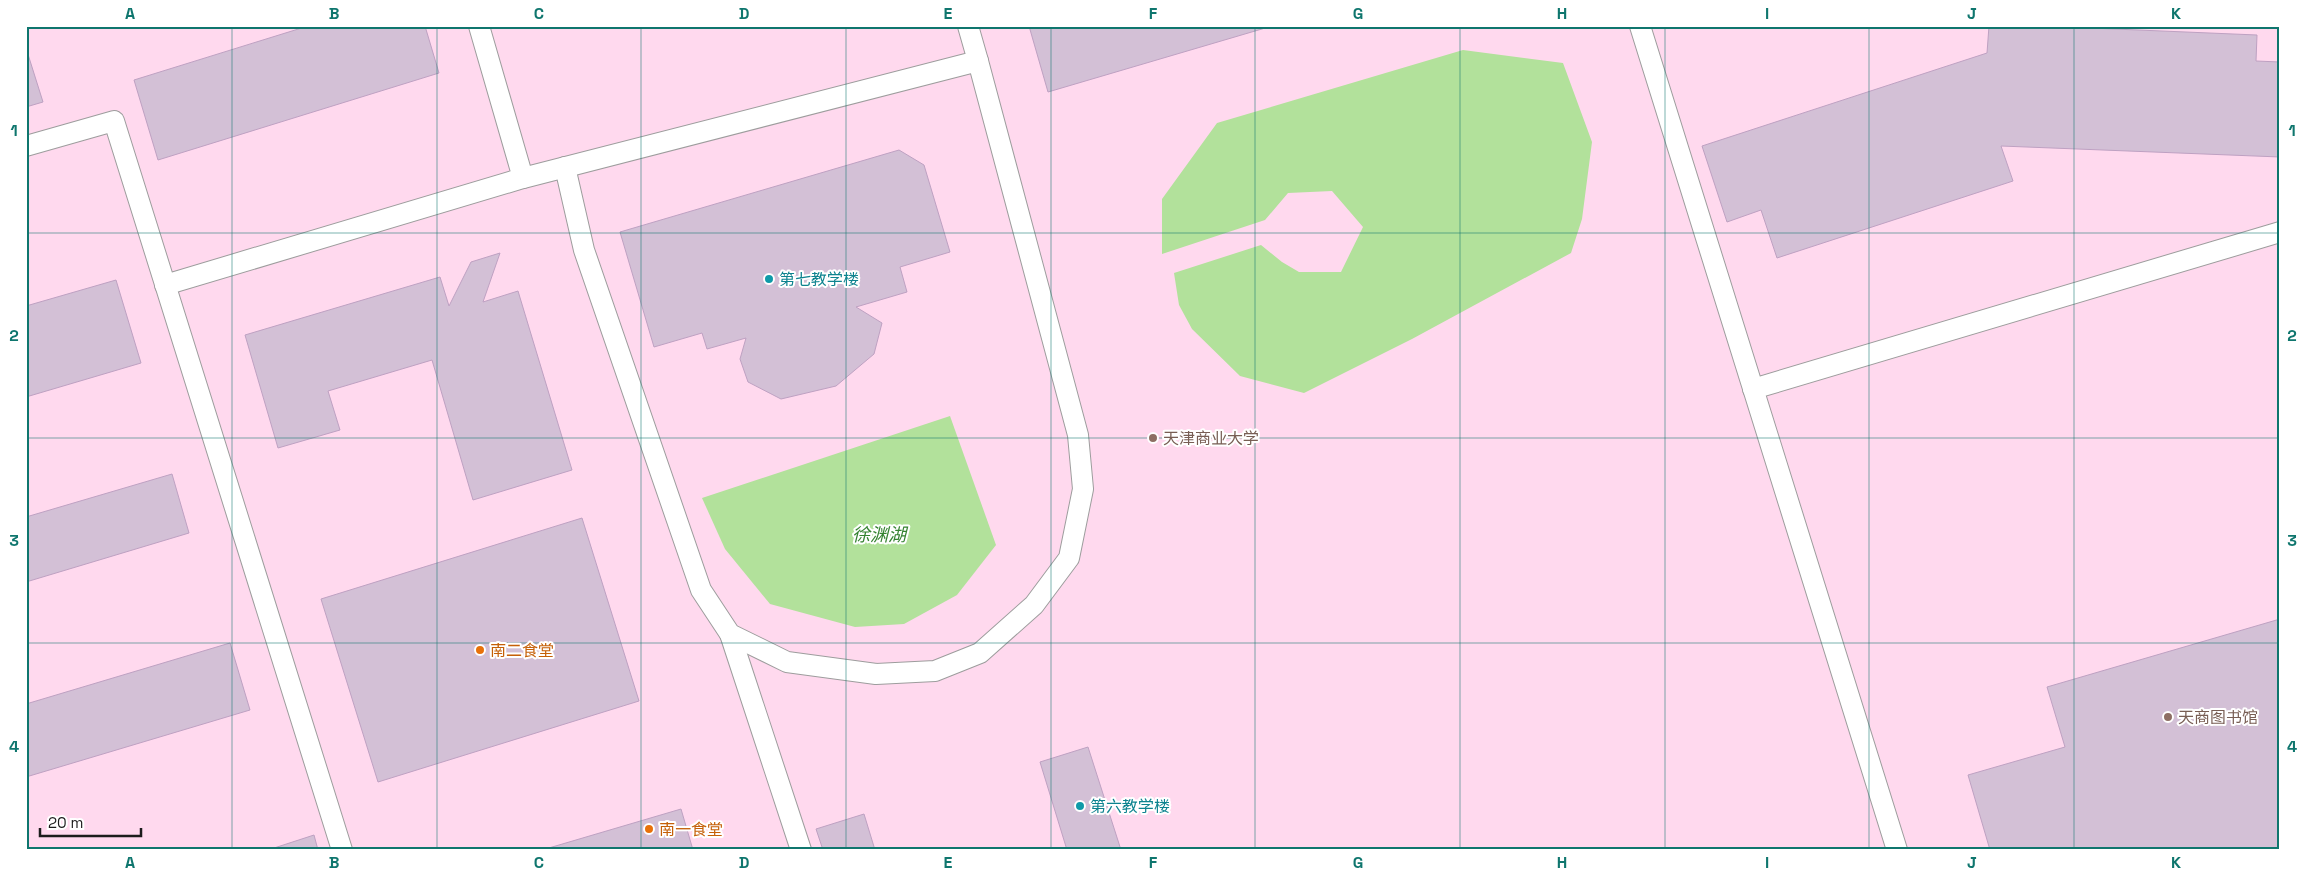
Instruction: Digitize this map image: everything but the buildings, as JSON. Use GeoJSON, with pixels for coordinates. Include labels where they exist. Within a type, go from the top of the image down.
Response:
{"type":"FeatureCollection","features":[{"type":"Feature","properties":{"kind":"lane"},"geometry":{"type":"LineString","coordinates":[[479,26],[523,178]]}},
{"type":"Feature","properties":{"kind":"lane"},"geometry":{"type":"LineString","coordinates":[[730,634],[787,662],[876,674],[935,671],[980,653],[1034,605],[1069,558],[1083,489],[1078,435],[968,26]]}},
{"type":"Feature","properties":{"kind":"lane"},"geometry":{"type":"LineString","coordinates":[[1640,26],[1897,850]]}},
{"type":"Feature","properties":{"kind":"lane"},"geometry":{"type":"LineString","coordinates":[[165,285],[523,178],[978,61]]}},
{"type":"Feature","properties":{"kind":"lane"},"geometry":{"type":"LineString","coordinates":[[26,146],[114,121],[342,850]]}},
{"type":"Feature","properties":{"kind":"lane"},"geometry":{"type":"LineString","coordinates":[[565,167],[584,250],[701,590],[730,634],[801,850]]}},
{"type":"Feature","properties":{"kind":"lane"},"geometry":{"type":"LineString","coordinates":[[1753,389],[2280,232]]}},
{"type":"Feature","properties":{"kind":"shaded area","name":"天津商业大学"},"geometry":{"type":"Polygon","coordinates":[[[26,26],[2280,26],[2280,850],[26,850],[26,26]]]}},
{"type":"Feature","properties":{"kind":"water"},"geometry":{"type":"Polygon","coordinates":[[[1463,50],[1563,63],[1592,142],[1582,219],[1571,253],[1412,339],[1304,393],[1240,376],[1192,329],[1179,305],[1174,273],[1261,245],[1282,262],[1299,272],[1341,272],[1363,227],[1332,191],[1288,193],[1265,220],[1162,254],[1162,199],[1217,123],[1463,50]]]}},
{"type":"Feature","properties":{"kind":"water","name":"徐渊湖"},"geometry":{"type":"Polygon","coordinates":[[[950,416],[996,545],[957,595],[904,624],[855,627],[770,604],[725,549],[702,498],[950,416]]]}},
{"type":"Feature","properties":{"kind":"place","name":"第七教学楼"},"geometry":{"type":"Point","coordinates":[769,279]}},
{"type":"Feature","properties":{"kind":"place","name":"天津商业大学"},"geometry":{"type":"Point","coordinates":[1153,438]}},
{"type":"Feature","properties":{"kind":"place","name":"南二食堂"},"geometry":{"type":"Point","coordinates":[480,650]}},
{"type":"Feature","properties":{"kind":"place","name":"天商图书馆"},"geometry":{"type":"Point","coordinates":[2168,717]}},
{"type":"Feature","properties":{"kind":"place","name":"第六教学楼"},"geometry":{"type":"Point","coordinates":[1080,806]}},
{"type":"Feature","properties":{"kind":"place","name":"南一食堂"},"geometry":{"type":"Point","coordinates":[649,829]}}]}
